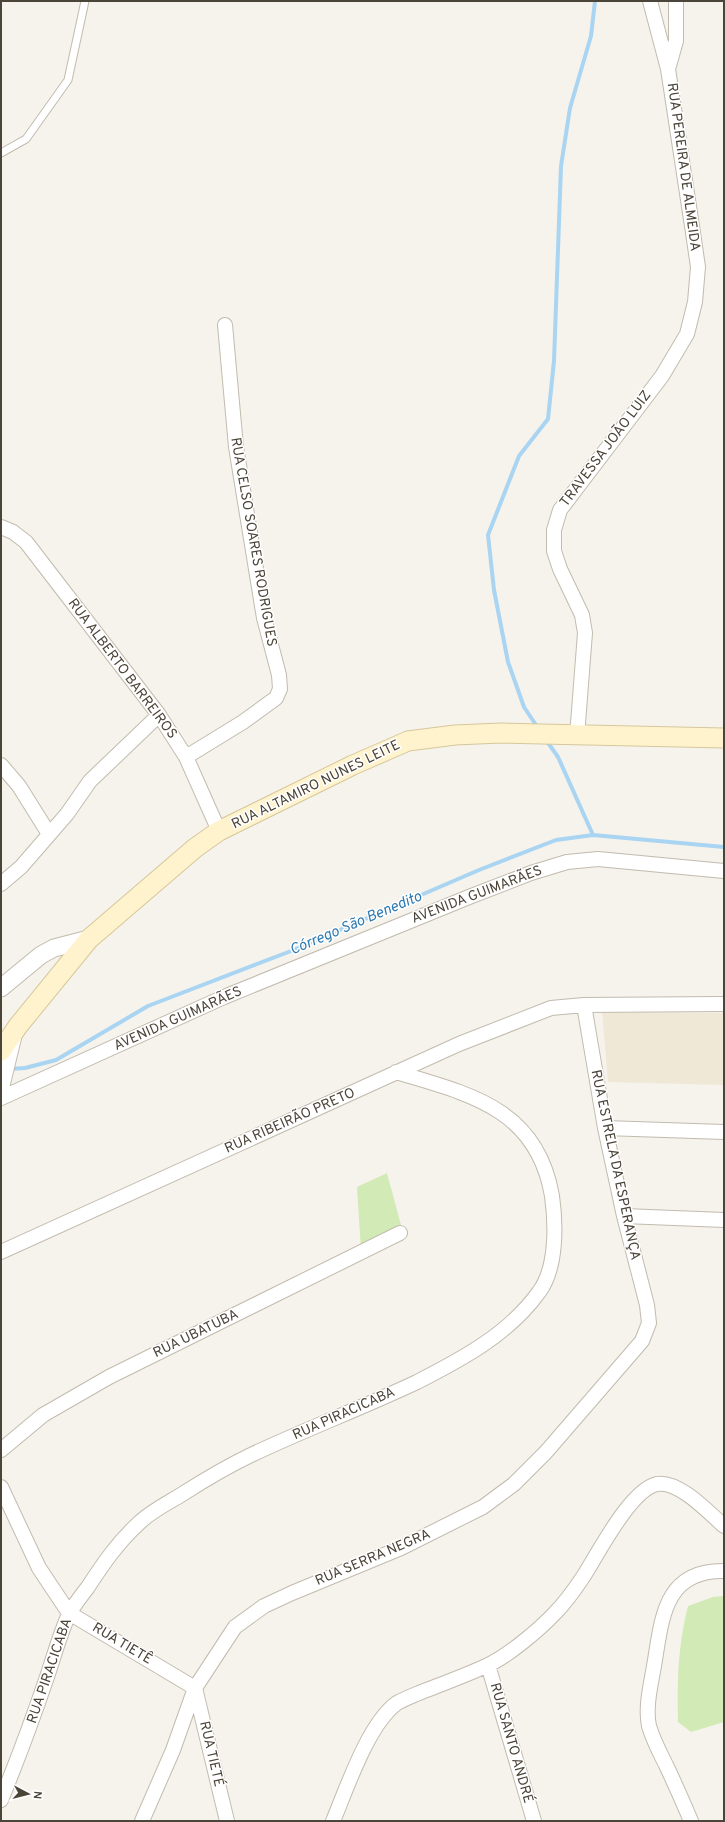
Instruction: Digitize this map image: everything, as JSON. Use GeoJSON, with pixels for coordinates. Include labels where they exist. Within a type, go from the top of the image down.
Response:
{"type":"FeatureCollection","features":[{"type":"Feature","properties":{"kind":"main road","name":"RUA ALTAMIRO NUNES LEITE"},"geometry":{"type":"LineString","coordinates":[[6,1048],[18,1026],[89,939],[195,848],[219,831],[353,765],[408,741],[456,735],[534,733],[577,736],[724,738]]}},
{"type":"Feature","properties":{"kind":"street","name":"RUA PEREIRA DE ALMEIDA"},"geometry":{"type":"LineString","coordinates":[[650,1],[668,69],[698,267],[695,302],[687,334]]}},
{"type":"Feature","properties":{"kind":"street"},"geometry":{"type":"LineString","coordinates":[[668,69],[676,41],[676,1]]}},
{"type":"Feature","properties":{"kind":"street","name":"RUA CELSO SOARES RODRIGUES"},"geometry":{"type":"LineString","coordinates":[[186,757],[243,722],[276,698],[280,689],[279,675],[264,618],[236,447],[225,325]]}},
{"type":"Feature","properties":{"kind":"street","name":"TRAVESSA JOÃO LUIZ"},"geometry":{"type":"LineString","coordinates":[[577,736],[585,633],[582,615],[560,569],[554,551],[554,530],[560,510],[662,376],[687,334]]}},
{"type":"Feature","properties":{"kind":"street","name":"RUA ALBERTO BARREIROS"},"geometry":{"type":"LineString","coordinates":[[1,527],[12,532],[26,542],[159,715],[186,757],[219,831]]}},
{"type":"Feature","properties":{"kind":"street"},"geometry":{"type":"LineString","coordinates":[[1,884],[21,867],[67,814],[90,781],[159,715]]}},
{"type":"Feature","properties":{"kind":"street"},"geometry":{"type":"LineString","coordinates":[[1,765],[19,786],[49,834]]}},
{"type":"Feature","properties":{"kind":"street","name":"AVENIDA GUIMARÃES"},"geometry":{"type":"LineString","coordinates":[[1,1098],[224,997],[531,873],[567,862],[598,859],[724,871]]}},
{"type":"Feature","properties":{"kind":"street"},"geometry":{"type":"LineString","coordinates":[[1,988],[41,955],[54,948],[89,939]]}},
{"type":"Feature","properties":{"kind":"street","name":"RUA RIBEIRÃO PRETO"},"geometry":{"type":"LineString","coordinates":[[1,1252],[396,1072],[499,1027],[551,1008],[584,1006],[724,1004]]}},
{"type":"Feature","properties":{"kind":"street","name":"RUA ESTRELA DA ESPERANÇA"},"geometry":{"type":"LineString","coordinates":[[584,1006],[604,1128],[624,1216],[647,1305],[649,1323]]}},
{"type":"Feature","properties":{"kind":"street"},"geometry":{"type":"LineString","coordinates":[[1,1092],[6,1048]]}},
{"type":"Feature","properties":{"kind":"street","name":"RUA PIRACICABA"},"geometry":{"type":"LineString","coordinates":[[1,1800],[23,1747],[70,1613],[117,1545],[141,1521],[213,1475],[250,1455],[369,1405],[460,1360],[493,1338],[540,1291],[552,1258],[554,1212],[546,1171],[531,1141],[499,1109],[482,1100],[463,1092],[396,1072]]}},
{"type":"Feature","properties":{"kind":"street"},"geometry":{"type":"LineString","coordinates":[[604,1128],[724,1132]]}},
{"type":"Feature","properties":{"kind":"street"},"geometry":{"type":"LineString","coordinates":[[624,1216],[724,1220]]}},
{"type":"Feature","properties":{"kind":"street","name":"RUA UBATUBA"},"geometry":{"type":"LineString","coordinates":[[1,1450],[43,1415],[109,1377],[400,1233]]}},
{"type":"Feature","properties":{"kind":"street","name":"RUA SERRA NEGRA"},"geometry":{"type":"LineString","coordinates":[[142,1821],[172,1750],[195,1688],[235,1627],[248,1616],[292,1593],[402,1548],[483,1507],[514,1484],[546,1452],[642,1341],[649,1323]]}},
{"type":"Feature","properties":{"kind":"street"},"geometry":{"type":"LineString","coordinates":[[333,1821],[354,1769],[379,1721],[398,1703],[488,1665],[529,1636],[555,1613],[583,1576],[607,1537],[627,1509],[644,1490],[657,1484],[672,1486],[687,1494],[724,1526]]}},
{"type":"Feature","properties":{"kind":"street","name":"RUA TIETÊ"},"geometry":{"type":"LineString","coordinates":[[1,1487],[39,1568],[70,1613],[195,1688]]}},
{"type":"Feature","properties":{"kind":"street"},"geometry":{"type":"LineString","coordinates":[[691,1821],[656,1746],[649,1725],[650,1688],[660,1629],[668,1600],[679,1586],[695,1575],[724,1571]]}},
{"type":"Feature","properties":{"kind":"street","name":"RUA SANTO ANDRÉ"},"geometry":{"type":"LineString","coordinates":[[488,1665],[534,1821]]}},
{"type":"Feature","properties":{"kind":"street","name":"RUA TIETÉ"},"geometry":{"type":"LineString","coordinates":[[195,1688],[227,1821]]}},
{"type":"Feature","properties":{"kind":"lane"},"geometry":{"type":"LineString","coordinates":[[1,153],[26,139],[68,80],[85,1]]}},
{"type":"Feature","properties":{"kind":"shaded area"},"geometry":{"type":"Polygon","coordinates":[[[602,1012],[724,1013],[724,1085],[608,1082],[602,1012]]]}},
{"type":"Feature","properties":{"kind":"green space"},"geometry":{"type":"Polygon","coordinates":[[[387,1173],[402,1229],[361,1250],[357,1187],[387,1173]]]}},
{"type":"Feature","properties":{"kind":"green space"},"geometry":{"type":"Polygon","coordinates":[[[724,1596],[724,1722],[691,1732],[678,1722],[679,1663],[682,1635],[688,1606],[713,1597],[724,1596]]]}},
{"type":"Feature","properties":{"kind":"waterway"},"geometry":{"type":"LineString","coordinates":[[538,728],[524,707],[508,662],[494,590],[488,535],[519,456],[548,419],[554,361],[561,166],[570,108],[591,36],[595,1]]}},
{"type":"Feature","properties":{"kind":"waterway"},"geometry":{"type":"LineString","coordinates":[[546,740],[558,757],[593,835]]}},
{"type":"Feature","properties":{"kind":"waterway","name":"Córrego São Benedito"},"geometry":{"type":"LineString","coordinates":[[9,1069],[25,1068],[56,1060],[148,1006],[291,951],[479,870],[556,840],[593,835],[724,847]]}}]}
